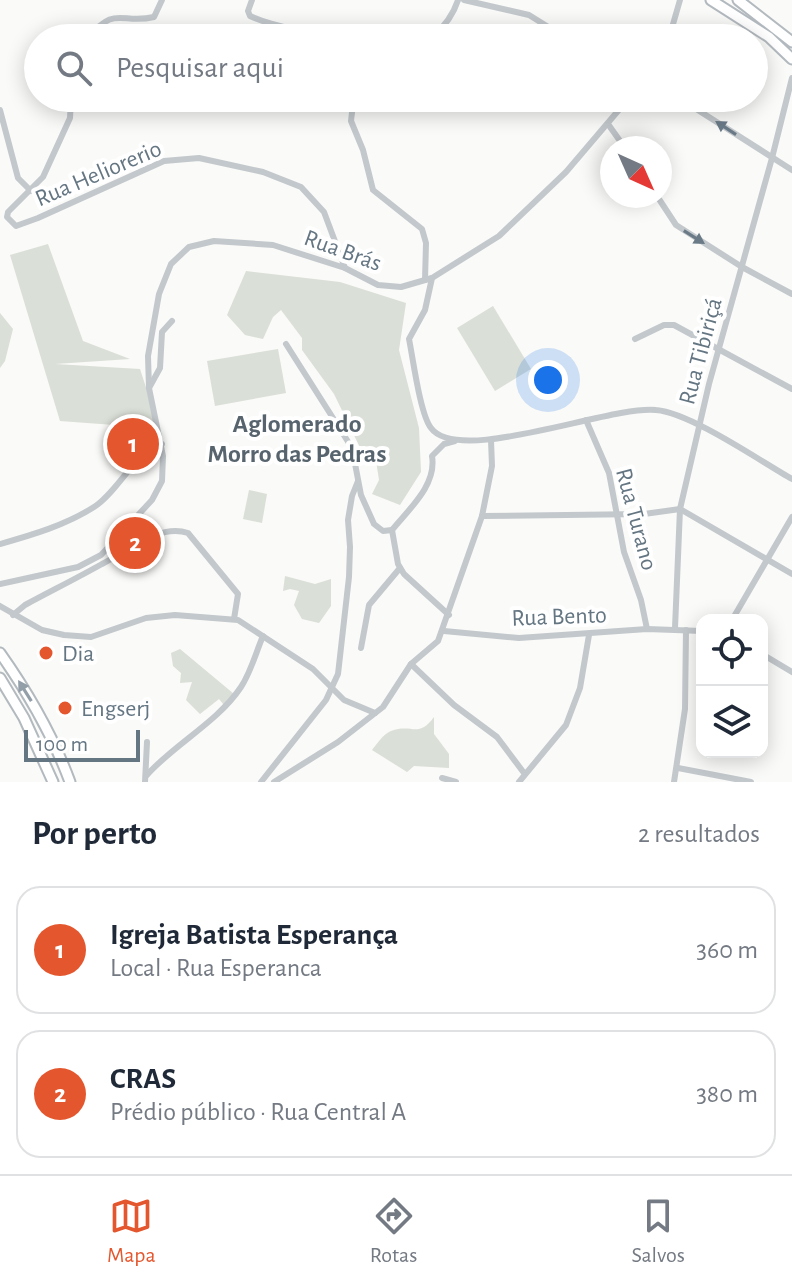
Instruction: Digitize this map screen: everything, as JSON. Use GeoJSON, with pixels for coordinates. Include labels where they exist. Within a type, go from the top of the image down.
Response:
{"type":"FeatureCollection","features":[{"type":"Feature","properties":{"kind":"main road"},"geometry":{"type":"LineString","coordinates":[[711,0],[752,24]]}},
{"type":"Feature","properties":{"kind":"main road"},"geometry":{"type":"LineString","coordinates":[[738,0],[792,42]]}},
{"type":"Feature","properties":{"kind":"main road"},"geometry":{"type":"LineString","coordinates":[[768,36],[792,59]]}},
{"type":"Feature","properties":{"kind":"main road"},"geometry":{"type":"LineString","coordinates":[[0,653],[30,698],[70,782]]}},
{"type":"Feature","properties":{"kind":"main road"},"geometry":{"type":"LineString","coordinates":[[0,678],[24,718],[53,782]]}},
{"type":"Feature","properties":{"kind":"street"},"geometry":{"type":"LineString","coordinates":[[99,24],[119,17],[154,17],[162,0]]}},
{"type":"Feature","properties":{"kind":"street"},"geometry":{"type":"LineString","coordinates":[[252,0],[248,11],[250,16],[266,24]]}},
{"type":"Feature","properties":{"kind":"street"},"geometry":{"type":"LineString","coordinates":[[445,24],[461,0],[529,15],[543,24]]}},
{"type":"Feature","properties":{"kind":"street"},"geometry":{"type":"LineString","coordinates":[[673,24],[680,0]]}},
{"type":"Feature","properties":{"kind":"street","name":"Rua Tibiriçá"},"geometry":{"type":"LineString","coordinates":[[675,628],[680,509],[718,348],[792,78]]}},
{"type":"Feature","properties":{"kind":"street"},"geometry":{"type":"LineString","coordinates":[[0,110],[18,178],[31,191],[43,177],[70,112]]}},
{"type":"Feature","properties":{"kind":"street"},"geometry":{"type":"LineString","coordinates":[[352,112],[351,121],[363,150],[373,190],[422,229],[428,279],[425,310],[409,339],[424,410],[431,428],[455,441]]}},
{"type":"Feature","properties":{"kind":"street","name":"Rua Brás"},"geometry":{"type":"LineString","coordinates":[[149,388],[148,356],[162,287],[171,264],[189,247],[214,241],[273,245],[345,268],[378,285],[401,287],[428,279],[499,236],[566,172],[618,112]]}},
{"type":"Feature","properties":{"kind":"street"},"geometry":{"type":"LineString","coordinates":[[701,112],[792,170]]}},
{"type":"Feature","properties":{"kind":"street"},"geometry":{"type":"LineString","coordinates":[[608,124],[616,136]]}},
{"type":"Feature","properties":{"kind":"street","name":"Rua Heliorerio"},"geometry":{"type":"LineString","coordinates":[[31,191],[14,205],[7,217],[16,226],[164,161],[199,158],[263,172],[301,187],[324,212],[345,268]]}},
{"type":"Feature","properties":{"kind":"street"},"geometry":{"type":"LineString","coordinates":[[665,208],[676,225],[792,294]]}},
{"type":"Feature","properties":{"kind":"street"},"geometry":{"type":"LineString","coordinates":[[0,584],[78,567],[101,555],[152,500],[162,481],[162,444],[149,388],[160,368],[162,332],[172,321]]}},
{"type":"Feature","properties":{"kind":"street"},"geometry":{"type":"LineString","coordinates":[[635,339],[664,325],[674,325],[792,389]]}},
{"type":"Feature","properties":{"kind":"street"},"geometry":{"type":"LineString","coordinates":[[286,344],[352,448],[361,495],[374,524],[383,531],[392,530],[428,484],[434,469],[432,456],[444,444],[491,440],[586,420],[657,410],[699,425],[792,479]]}},
{"type":"Feature","properties":{"kind":"street","name":"Rua Turano"},"geometry":{"type":"LineString","coordinates":[[586,420],[609,473],[624,552],[641,600],[647,629]]}},
{"type":"Feature","properties":{"kind":"street"},"geometry":{"type":"LineString","coordinates":[[274,782],[283,780],[383,707],[411,664],[438,641],[482,516],[492,466],[491,440]]}},
{"type":"Feature","properties":{"kind":"street"},"geometry":{"type":"LineString","coordinates":[[0,544],[39,533],[93,507],[116,489],[150,447],[162,444]]}},
{"type":"Feature","properties":{"kind":"street"},"geometry":{"type":"LineString","coordinates":[[261,782],[332,688],[338,674],[349,577],[348,520],[358,481]]}},
{"type":"Feature","properties":{"kind":"street"},"geometry":{"type":"LineString","coordinates":[[482,516],[619,514],[680,509],[792,574]]}},
{"type":"Feature","properties":{"kind":"street"},"geometry":{"type":"LineString","coordinates":[[735,614],[792,517]]}},
{"type":"Feature","properties":{"kind":"street"},"geometry":{"type":"LineString","coordinates":[[13,615],[25,605],[106,563],[132,545],[178,530],[188,533],[238,594],[234,619]]}},
{"type":"Feature","properties":{"kind":"street"},"geometry":{"type":"LineString","coordinates":[[392,530],[400,568],[416,587],[449,615]]}},
{"type":"Feature","properties":{"kind":"street"},"geometry":{"type":"LineString","coordinates":[[124,532],[132,545]]}},
{"type":"Feature","properties":{"kind":"street"},"geometry":{"type":"LineString","coordinates":[[361,648],[369,605],[400,568]]}},
{"type":"Feature","properties":{"kind":"street"},"geometry":{"type":"LineString","coordinates":[[0,606],[42,630],[91,637],[146,618],[175,615],[234,619],[313,669],[344,700],[376,713]]}},
{"type":"Feature","properties":{"kind":"street"},"geometry":{"type":"LineString","coordinates":[[675,628],[696,631]]}},
{"type":"Feature","properties":{"kind":"street","name":"Rua Bento"},"geometry":{"type":"LineString","coordinates":[[444,631],[519,638],[675,628]]}},
{"type":"Feature","properties":{"kind":"street"},"geometry":{"type":"LineString","coordinates":[[674,782],[685,709],[686,630]]}},
{"type":"Feature","properties":{"kind":"street"},"geometry":{"type":"LineString","coordinates":[[519,782],[566,725],[580,688],[589,635]]}},
{"type":"Feature","properties":{"kind":"street"},"geometry":{"type":"LineString","coordinates":[[146,779],[179,743],[220,712],[239,690],[263,636]]}},
{"type":"Feature","properties":{"kind":"street"},"geometry":{"type":"LineString","coordinates":[[768,658],[792,672]]}},
{"type":"Feature","properties":{"kind":"street"},"geometry":{"type":"LineString","coordinates":[[411,664],[454,705],[497,737],[524,773]]}},
{"type":"Feature","properties":{"kind":"street"},"geometry":{"type":"LineString","coordinates":[[146,779],[147,742]]}},
{"type":"Feature","properties":{"kind":"street"},"geometry":{"type":"LineString","coordinates":[[678,768],[751,782]]}},
{"type":"Feature","properties":{"kind":"street"},"geometry":{"type":"LineString","coordinates":[[706,773],[706,782]]}},
{"type":"Feature","properties":{"kind":"street"},"geometry":{"type":"LineString","coordinates":[[442,778],[456,782]]}},
{"type":"Feature","properties":{"kind":"shaded area"},"geometry":{"type":"Polygon","coordinates":[[[48,244],[83,341],[130,359],[55,364],[140,369],[155,415],[148,440],[114,425],[60,421],[10,255],[48,244]]]}},
{"type":"Feature","properties":{"kind":"shaded area"},"geometry":{"type":"Polygon","coordinates":[[[246,271],[340,282],[406,303],[399,350],[419,428],[421,472],[400,505],[372,494],[379,480],[375,454],[368,464],[334,394],[302,350],[302,338],[281,310],[273,317],[263,339],[245,335],[227,315],[246,271]]]}},
{"type":"Feature","properties":{"kind":"shaded area"},"geometry":{"type":"Polygon","coordinates":[[[493,306],[531,369],[495,391],[457,328],[493,306]]]}},
{"type":"Feature","properties":{"kind":"shaded area"},"geometry":{"type":"Polygon","coordinates":[[[0,313],[13,329],[5,361],[0,368],[0,313]]]}},
{"type":"Feature","properties":{"kind":"shaded area"},"geometry":{"type":"Polygon","coordinates":[[[278,349],[286,393],[215,406],[207,361],[278,349]]]}},
{"type":"Feature","properties":{"kind":"shaded area"},"geometry":{"type":"Polygon","coordinates":[[[249,490],[267,494],[262,523],[243,519],[249,490]]]}},
{"type":"Feature","properties":{"kind":"shaded area"},"geometry":{"type":"Polygon","coordinates":[[[285,576],[315,584],[331,579],[331,606],[319,623],[302,619],[294,605],[299,591],[283,591],[285,576]]]}},
{"type":"Feature","properties":{"kind":"shaded area"},"geometry":{"type":"Polygon","coordinates":[[[180,649],[234,694],[224,705],[219,699],[200,714],[186,700],[192,682],[180,683],[181,673],[173,666],[171,653],[180,649]]]}},
{"type":"Feature","properties":{"kind":"shaded area"},"geometry":{"type":"Polygon","coordinates":[[[434,717],[434,734],[449,754],[449,768],[414,766],[407,772],[372,750],[388,732],[419,729],[434,717]]]}},
{"type":"Feature","properties":{"kind":"place","name":"Igreja Batista Esperança"},"geometry":{"type":"Point","coordinates":[133,444]}},
{"type":"Feature","properties":{"kind":"place","name":"CRAS"},"geometry":{"type":"Point","coordinates":[135,543]}},
{"type":"Feature","properties":{"kind":"place","name":"Dia"},"geometry":{"type":"Point","coordinates":[46,653]}},
{"type":"Feature","properties":{"kind":"place","name":"Engserj"},"geometry":{"type":"Point","coordinates":[65,708]}},
{"type":"Feature","properties":{"kind":"district","name":"Aglomerado Morro das Pedras"},"geometry":{"type":"Point","coordinates":[297,438]}}]}
